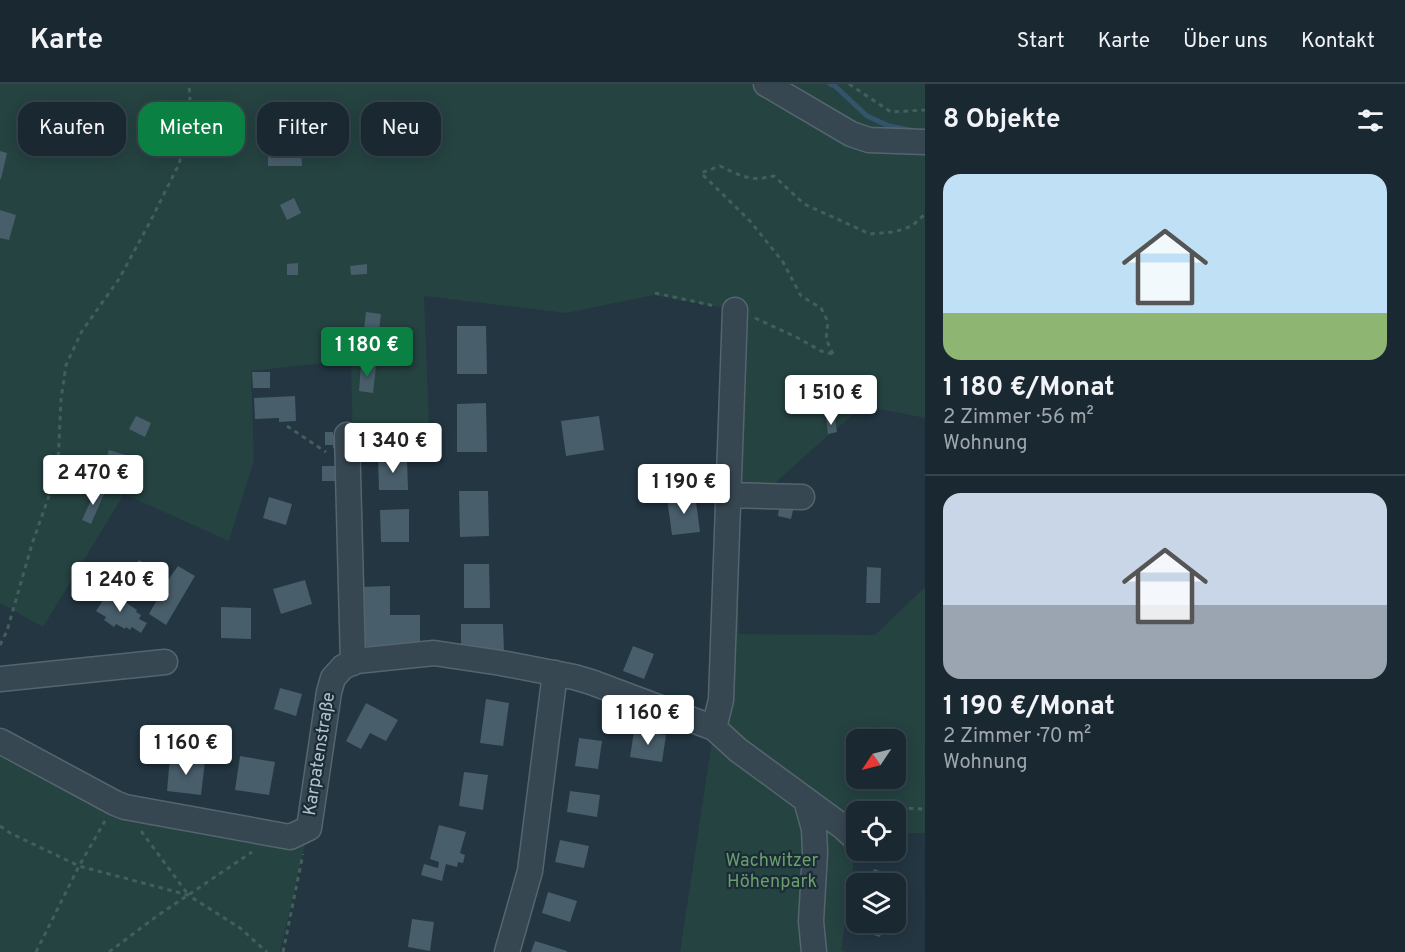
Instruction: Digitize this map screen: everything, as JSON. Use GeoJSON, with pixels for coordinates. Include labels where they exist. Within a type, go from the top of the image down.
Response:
{"type":"FeatureCollection","features":[{"type":"Feature","properties":{"kind":"street"},"geometry":{"type":"LineString","coordinates":[[766,84],[850,134],[869,140],[924,139]]}},
{"type":"Feature","properties":{"kind":"street"},"geometry":{"type":"LineString","coordinates":[[714,728],[721,700],[735,310]]}},
{"type":"Feature","properties":{"kind":"street"},"geometry":{"type":"LineString","coordinates":[[347,435],[353,663],[434,652],[591,682],[714,728],[738,750],[846,830]]}},
{"type":"Feature","properties":{"kind":"street"},"geometry":{"type":"LineString","coordinates":[[729,495],[802,497]]}},
{"type":"Feature","properties":{"kind":"street"},"geometry":{"type":"LineString","coordinates":[[0,679],[165,662]]}},
{"type":"Feature","properties":{"kind":"street","name":"Karpatenstraße"},"geometry":{"type":"LineString","coordinates":[[0,741],[120,805],[290,837],[309,828],[329,692],[333,678],[343,667],[353,663]]}},
{"type":"Feature","properties":{"kind":"street"},"geometry":{"type":"LineString","coordinates":[[507,952],[530,871],[555,674]]}},
{"type":"Feature","properties":{"kind":"street"},"geometry":{"type":"LineString","coordinates":[[806,800],[814,829],[811,921],[814,952]]}},
{"type":"Feature","properties":{"kind":"path"},"geometry":{"type":"LineString","coordinates":[[0,645],[7,631],[58,464],[61,399],[66,365],[82,331],[119,279],[179,164],[191,117],[189,84]]}},
{"type":"Feature","properties":{"kind":"path"},"geometry":{"type":"LineString","coordinates":[[849,84],[891,112],[925,110]]}},
{"type":"Feature","properties":{"kind":"path"},"geometry":{"type":"LineString","coordinates":[[655,293],[746,313],[821,351],[833,354],[825,339],[828,321],[821,308],[801,296],[783,262],[750,221],[701,173],[720,166],[746,178],[761,179],[774,176],[804,204],[870,234],[894,232],[912,226],[925,214]]}},
{"type":"Feature","properties":{"kind":"path"},"geometry":{"type":"LineString","coordinates":[[287,426],[348,466]]}},
{"type":"Feature","properties":{"kind":"path"},"geometry":{"type":"LineString","coordinates":[[36,952],[79,866],[120,805],[188,895]]}},
{"type":"Feature","properties":{"kind":"path"},"geometry":{"type":"LineString","coordinates":[[906,808],[925,809]]}},
{"type":"Feature","properties":{"kind":"path"},"geometry":{"type":"LineString","coordinates":[[0,826],[79,866],[188,895],[240,928],[267,952]]}},
{"type":"Feature","properties":{"kind":"path"},"geometry":{"type":"LineString","coordinates":[[283,952],[309,828]]}},
{"type":"Feature","properties":{"kind":"path"},"geometry":{"type":"LineString","coordinates":[[109,952],[157,916],[279,834]]}},
{"type":"Feature","properties":{"kind":"green space","name":"Wachwitzer Höhenpark"},"geometry":{"type":"Polygon","coordinates":[[[0,84],[925,84],[925,418],[864,406],[774,484],[737,484],[739,634],[875,635],[925,587],[925,833],[906,833],[906,801],[846,801],[846,861],[854,861],[853,873],[846,873],[846,921],[841,949],[846,952],[680,952],[714,728],[735,310],[654,295],[566,313],[424,296],[430,450],[353,453],[351,360],[251,371],[254,460],[229,541],[124,494],[43,627],[0,603],[0,84]]]}},
{"type":"Feature","properties":{"kind":"green space"},"geometry":{"type":"Polygon","coordinates":[[[0,754],[93,802],[309,828],[280,952],[0,952],[0,754]]]}},
{"type":"Feature","properties":{"kind":"building"},"geometry":{"type":"Polygon","coordinates":[[[0,151],[7,153],[1,179],[0,179],[0,151]]]}},
{"type":"Feature","properties":{"kind":"building"},"geometry":{"type":"Polygon","coordinates":[[[268,156],[301,156],[302,166],[268,166],[268,156]]]}},
{"type":"Feature","properties":{"kind":"building"},"geometry":{"type":"Polygon","coordinates":[[[294,198],[301,213],[287,220],[280,205],[294,198]]]}},
{"type":"Feature","properties":{"kind":"building"},"geometry":{"type":"Polygon","coordinates":[[[0,210],[16,215],[9,240],[0,238],[0,210]]]}},
{"type":"Feature","properties":{"kind":"building"},"geometry":{"type":"Polygon","coordinates":[[[298,263],[298,275],[287,275],[287,264],[298,263]]]}},
{"type":"Feature","properties":{"kind":"building"},"geometry":{"type":"Polygon","coordinates":[[[367,264],[367,274],[351,275],[350,266],[367,264]]]}},
{"type":"Feature","properties":{"kind":"building"},"geometry":{"type":"Polygon","coordinates":[[[366,312],[381,314],[379,331],[364,330],[366,312]]]}},
{"type":"Feature","properties":{"kind":"building"},"geometry":{"type":"Polygon","coordinates":[[[457,326],[486,326],[487,374],[457,374],[457,326]]]}},
{"type":"Feature","properties":{"kind":"building"},"geometry":{"type":"Polygon","coordinates":[[[361,364],[376,366],[373,393],[359,391],[361,364]]]}},
{"type":"Feature","properties":{"kind":"building"},"geometry":{"type":"Polygon","coordinates":[[[252,372],[270,372],[270,388],[253,388],[252,372]]]}},
{"type":"Feature","properties":{"kind":"building"},"geometry":{"type":"Polygon","coordinates":[[[295,396],[296,421],[279,422],[279,418],[255,419],[254,398],[295,396]]]}},
{"type":"Feature","properties":{"kind":"building"},"geometry":{"type":"Polygon","coordinates":[[[486,403],[487,452],[457,452],[457,404],[486,403]]]}},
{"type":"Feature","properties":{"kind":"building"},"geometry":{"type":"Polygon","coordinates":[[[136,416],[151,423],[145,437],[129,429],[136,416]]]}},
{"type":"Feature","properties":{"kind":"building"},"geometry":{"type":"Polygon","coordinates":[[[599,416],[604,450],[566,456],[561,421],[599,416]]]}},
{"type":"Feature","properties":{"kind":"building"},"geometry":{"type":"Polygon","coordinates":[[[835,418],[837,432],[828,434],[826,419],[835,418]]]}},
{"type":"Feature","properties":{"kind":"building"},"geometry":{"type":"Polygon","coordinates":[[[361,423],[375,423],[375,446],[361,446],[361,423]]]}},
{"type":"Feature","properties":{"kind":"building"},"geometry":{"type":"Polygon","coordinates":[[[325,432],[341,435],[341,448],[325,445],[325,432]]]}},
{"type":"Feature","properties":{"kind":"building"},"geometry":{"type":"Polygon","coordinates":[[[109,450],[136,458],[131,475],[104,466],[109,450]]]}},
{"type":"Feature","properties":{"kind":"building"},"geometry":{"type":"Polygon","coordinates":[[[378,458],[407,458],[408,490],[379,490],[378,458]]]}},
{"type":"Feature","properties":{"kind":"building"},"geometry":{"type":"Polygon","coordinates":[[[322,466],[338,466],[337,481],[322,481],[322,466]]]}},
{"type":"Feature","properties":{"kind":"building"},"geometry":{"type":"Polygon","coordinates":[[[96,489],[105,492],[91,524],[82,520],[96,489]]]}},
{"type":"Feature","properties":{"kind":"building"},"geometry":{"type":"Polygon","coordinates":[[[459,491],[488,491],[489,536],[460,537],[459,491]]]}},
{"type":"Feature","properties":{"kind":"building"},"geometry":{"type":"Polygon","coordinates":[[[695,494],[700,532],[672,535],[667,498],[695,494]]]}},
{"type":"Feature","properties":{"kind":"building"},"geometry":{"type":"Polygon","coordinates":[[[269,497],[292,504],[286,525],[263,518],[269,497]]]}},
{"type":"Feature","properties":{"kind":"building"},"geometry":{"type":"Polygon","coordinates":[[[779,508],[793,510],[791,519],[778,516],[779,508]]]}},
{"type":"Feature","properties":{"kind":"building"},"geometry":{"type":"Polygon","coordinates":[[[409,509],[409,542],[381,542],[380,510],[409,509]]]}},
{"type":"Feature","properties":{"kind":"building"},"geometry":{"type":"Polygon","coordinates":[[[139,560],[168,580],[178,566],[195,576],[166,625],[149,614],[158,598],[127,576],[139,560]]]}},
{"type":"Feature","properties":{"kind":"building"},"geometry":{"type":"Polygon","coordinates":[[[464,564],[489,564],[490,608],[464,608],[464,564]]]}},
{"type":"Feature","properties":{"kind":"building"},"geometry":{"type":"Polygon","coordinates":[[[867,567],[881,568],[880,603],[866,603],[867,567]]]}},
{"type":"Feature","properties":{"kind":"building"},"geometry":{"type":"Polygon","coordinates":[[[305,580],[312,604],[281,614],[273,589],[305,580]]]}},
{"type":"Feature","properties":{"kind":"building"},"geometry":{"type":"Polygon","coordinates":[[[390,586],[390,615],[420,615],[420,646],[360,646],[359,587],[390,586]]]}},
{"type":"Feature","properties":{"kind":"building"},"geometry":{"type":"Polygon","coordinates":[[[109,591],[141,615],[139,619],[147,623],[141,633],[132,627],[130,630],[116,624],[114,627],[104,620],[106,617],[96,611],[109,591]]]}},
{"type":"Feature","properties":{"kind":"building"},"geometry":{"type":"Polygon","coordinates":[[[221,607],[251,608],[251,639],[221,638],[221,607]]]}},
{"type":"Feature","properties":{"kind":"building"},"geometry":{"type":"Polygon","coordinates":[[[461,624],[503,624],[504,652],[461,653],[461,624]]]}},
{"type":"Feature","properties":{"kind":"building"},"geometry":{"type":"Polygon","coordinates":[[[633,646],[654,654],[644,679],[623,671],[633,646]]]}},
{"type":"Feature","properties":{"kind":"building"},"geometry":{"type":"Polygon","coordinates":[[[280,688],[302,694],[296,716],[274,709],[280,688]]]}},
{"type":"Feature","properties":{"kind":"building"},"geometry":{"type":"Polygon","coordinates":[[[486,699],[509,703],[503,746],[480,743],[486,699]]]}},
{"type":"Feature","properties":{"kind":"building"},"geometry":{"type":"Polygon","coordinates":[[[366,703],[398,720],[386,741],[370,733],[361,749],[346,741],[366,703]]]}},
{"type":"Feature","properties":{"kind":"building"},"geometry":{"type":"Polygon","coordinates":[[[634,731],[666,735],[662,762],[630,757],[634,731]]]}},
{"type":"Feature","properties":{"kind":"building"},"geometry":{"type":"Polygon","coordinates":[[[579,738],[602,741],[598,769],[575,766],[579,738]]]}},
{"type":"Feature","properties":{"kind":"building"},"geometry":{"type":"Polygon","coordinates":[[[240,756],[275,762],[269,795],[235,790],[240,756]]]}},
{"type":"Feature","properties":{"kind":"building"},"geometry":{"type":"Polygon","coordinates":[[[170,757],[205,761],[201,795],[167,791],[170,757]]]}},
{"type":"Feature","properties":{"kind":"building"},"geometry":{"type":"Polygon","coordinates":[[[464,772],[488,775],[483,810],[459,806],[464,772]]]}},
{"type":"Feature","properties":{"kind":"building"},"geometry":{"type":"Polygon","coordinates":[[[570,791],[600,795],[597,817],[567,812],[570,791]]]}},
{"type":"Feature","properties":{"kind":"building"},"geometry":{"type":"Polygon","coordinates":[[[439,825],[466,832],[460,853],[465,855],[463,863],[458,862],[457,867],[446,864],[442,881],[421,875],[424,864],[438,868],[439,862],[430,859],[439,825]]]}},
{"type":"Feature","properties":{"kind":"building"},"geometry":{"type":"Polygon","coordinates":[[[560,840],[589,846],[584,868],[555,862],[560,840]]]}},
{"type":"Feature","properties":{"kind":"building"},"geometry":{"type":"Polygon","coordinates":[[[874,869],[886,873],[873,873],[874,869]]]}},
{"type":"Feature","properties":{"kind":"building"},"geometry":{"type":"Polygon","coordinates":[[[548,892],[577,901],[570,922],[542,913],[548,892]]]}},
{"type":"Feature","properties":{"kind":"building"},"geometry":{"type":"Polygon","coordinates":[[[412,919],[434,922],[430,951],[408,947],[412,919]]]}},
{"type":"Feature","properties":{"kind":"building"},"geometry":{"type":"Polygon","coordinates":[[[867,933],[881,933],[880,937],[867,933]]]}},
{"type":"Feature","properties":{"kind":"building"},"geometry":{"type":"Polygon","coordinates":[[[535,941],[567,951],[567,952],[531,952],[535,941]]]}},
{"type":"Feature","properties":{"kind":"waterway"},"geometry":{"type":"LineString","coordinates":[[830,84],[867,116],[889,126],[910,130]]}}]}
